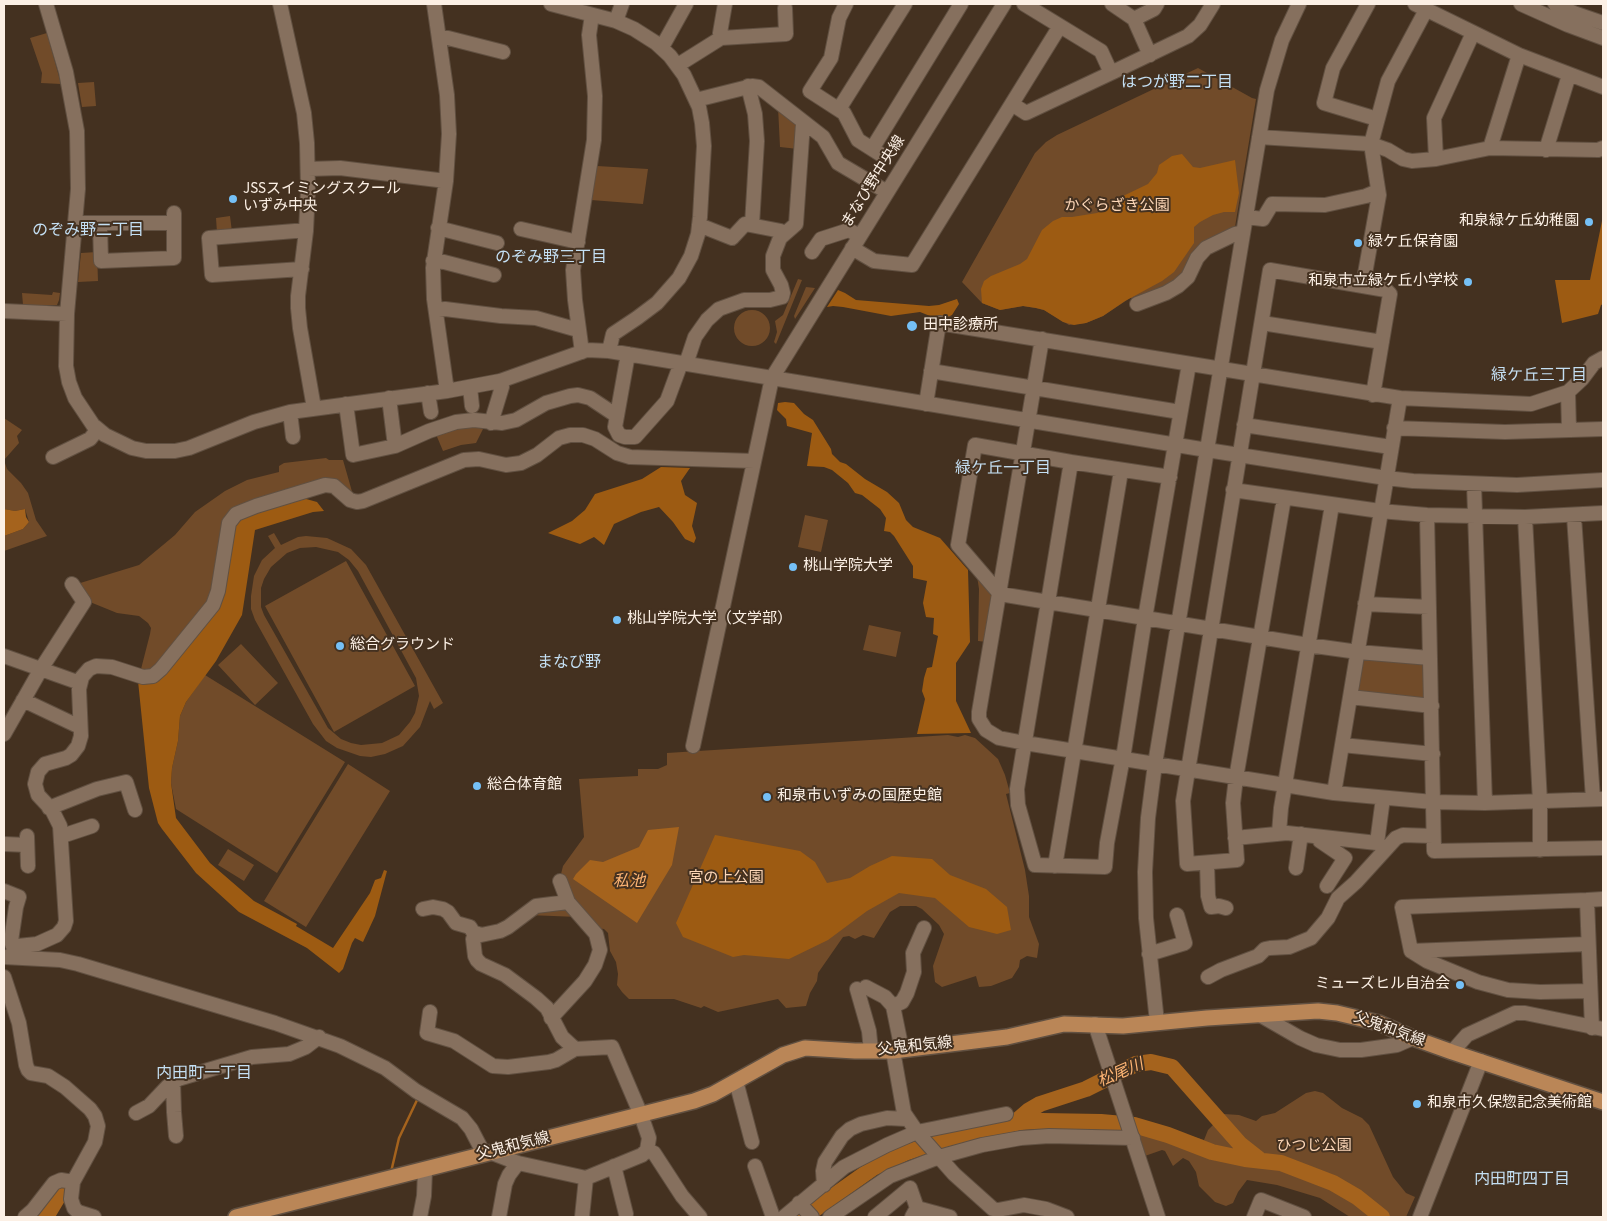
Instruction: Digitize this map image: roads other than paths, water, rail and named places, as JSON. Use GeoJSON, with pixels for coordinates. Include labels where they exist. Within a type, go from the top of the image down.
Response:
{"type":"FeatureCollection","features":[{"type":"Feature","properties":{"kind":"main road","name":"父鬼和気線"},"geometry":{"type":"LineString","coordinates":[[236,1217],[425,1171],[694,1101],[713,1094],[783,1055],[805,1048],[871,1052],[898,1051],[1007,1037],[1064,1024],[1123,1026],[1318,1011],[1337,1013],[1378,1023],[1452,1052],[1603,1101]]}},
{"type":"Feature","properties":{"kind":"street"},"geometry":{"type":"LineString","coordinates":[[46,4],[66,72],[77,131],[78,189],[67,314],[66,366],[69,382],[83,412],[98,429],[118,443],[132,448],[159,452],[175,451],[189,448],[270,416],[500,382],[582,352],[609,351],[1239,456],[1386,478],[1517,485],[1603,480]]}},
{"type":"Feature","properties":{"kind":"street"},"geometry":{"type":"LineString","coordinates":[[280,4],[304,113],[308,169],[306,231],[298,296],[300,328],[314,408]]}},
{"type":"Feature","properties":{"kind":"street"},"geometry":{"type":"LineString","coordinates":[[434,4],[448,113],[448,159],[433,261],[433,286],[447,391]]}},
{"type":"Feature","properties":{"kind":"street"},"geometry":{"type":"LineString","coordinates":[[551,4],[616,21],[634,29],[662,48],[678,65],[690,87],[696,100],[704,135],[699,225],[691,256],[679,278],[657,303],[612,334],[609,351]]}},
{"type":"Feature","properties":{"kind":"street"},"geometry":{"type":"LineString","coordinates":[[616,21],[622,4]]}},
{"type":"Feature","properties":{"kind":"street"},"geometry":{"type":"LineString","coordinates":[[662,48],[686,4]]}},
{"type":"Feature","properties":{"kind":"street"},"geometry":{"type":"LineString","coordinates":[[721,38],[720,33],[725,4]]}},
{"type":"Feature","properties":{"kind":"street"},"geometry":{"type":"LineString","coordinates":[[846,4],[839,18],[830,58],[810,91],[844,113],[858,140],[876,151],[961,4]]}},
{"type":"Feature","properties":{"kind":"street"},"geometry":{"type":"LineString","coordinates":[[839,109],[904,4]]}},
{"type":"Feature","properties":{"kind":"street","name":"まなび野中央線"},"geometry":{"type":"LineString","coordinates":[[693,746],[772,378],[1004,4]]}},
{"type":"Feature","properties":{"kind":"street"},"geometry":{"type":"LineString","coordinates":[[1024,4],[1101,51],[1111,73]]}},
{"type":"Feature","properties":{"kind":"street"},"geometry":{"type":"LineString","coordinates":[[1112,4],[1134,19],[1150,54]]}},
{"type":"Feature","properties":{"kind":"street"},"geometry":{"type":"LineString","coordinates":[[1134,19],[1154,9],[1157,4]]}},
{"type":"Feature","properties":{"kind":"street"},"geometry":{"type":"LineString","coordinates":[[1012,104],[1026,113],[1188,36],[1200,25],[1213,4]]}},
{"type":"Feature","properties":{"kind":"street"},"geometry":{"type":"LineString","coordinates":[[1157,1022],[1146,918],[1145,872],[1148,818],[1155,764],[1267,90],[1277,54],[1299,4]]}},
{"type":"Feature","properties":{"kind":"street"},"geometry":{"type":"LineString","coordinates":[[1368,4],[1333,68],[1324,103],[1377,119]]}},
{"type":"Feature","properties":{"kind":"street"},"geometry":{"type":"LineString","coordinates":[[1521,4],[1603,38]]}},
{"type":"Feature","properties":{"kind":"street"},"geometry":{"type":"LineString","coordinates":[[1555,4],[1603,23]]}},
{"type":"Feature","properties":{"kind":"street"},"geometry":{"type":"LineString","coordinates":[[1363,285],[1378,191],[1371,144],[1388,81],[1421,7],[1519,55],[1603,87]]}},
{"type":"Feature","properties":{"kind":"street"},"geometry":{"type":"LineString","coordinates":[[678,65],[721,38],[786,34],[785,8]]}},
{"type":"Feature","properties":{"kind":"street"},"geometry":{"type":"LineString","coordinates":[[582,352],[573,282],[595,126],[595,96],[589,35],[592,15]]}},
{"type":"Feature","properties":{"kind":"street"},"geometry":{"type":"LineString","coordinates":[[812,252],[821,238],[849,230],[856,242],[874,262],[912,265],[1060,26]]}},
{"type":"Feature","properties":{"kind":"street"},"geometry":{"type":"LineString","coordinates":[[1436,158],[1434,118],[1473,33]]}},
{"type":"Feature","properties":{"kind":"street"},"geometry":{"type":"LineString","coordinates":[[439,38],[484,43],[503,52]]}},
{"type":"Feature","properties":{"kind":"street"},"geometry":{"type":"LineString","coordinates":[[1490,148],[1519,55]]}},
{"type":"Feature","properties":{"kind":"street"},"geometry":{"type":"LineString","coordinates":[[1546,150],[1569,75]]}},
{"type":"Feature","properties":{"kind":"street"},"geometry":{"type":"LineString","coordinates":[[696,100],[748,86],[763,89],[826,140],[838,163],[887,192]]}},
{"type":"Feature","properties":{"kind":"street"},"geometry":{"type":"LineString","coordinates":[[748,86],[755,114],[757,140],[752,225]]}},
{"type":"Feature","properties":{"kind":"street"},"geometry":{"type":"LineString","coordinates":[[628,354],[615,428],[619,435],[634,437],[667,401],[683,363],[702,326],[720,309],[744,300],[770,300],[782,297],[781,285],[772,264],[774,249],[783,234],[796,224],[803,123]]}},
{"type":"Feature","properties":{"kind":"street"},"geometry":{"type":"LineString","coordinates":[[1259,136],[1371,144],[1388,150],[1403,159],[1412,161],[1490,148],[1546,150],[1598,150],[1603,148]]}},
{"type":"Feature","properties":{"kind":"street"},"geometry":{"type":"LineString","coordinates":[[308,169],[340,168],[446,181]]}},
{"type":"Feature","properties":{"kind":"street"},"geometry":{"type":"LineString","coordinates":[[1246,217],[1263,219],[1272,204],[1325,205],[1366,196],[1378,191]]}},
{"type":"Feature","properties":{"kind":"street"},"geometry":{"type":"LineString","coordinates":[[75,223],[100,224],[174,218],[174,258],[101,261],[100,224]]}},
{"type":"Feature","properties":{"kind":"street"},"geometry":{"type":"LineString","coordinates":[[699,225],[732,238],[744,224],[781,231],[783,234]]}},
{"type":"Feature","properties":{"kind":"street"},"geometry":{"type":"LineString","coordinates":[[438,228],[481,235],[497,244]]}},
{"type":"Feature","properties":{"kind":"street"},"geometry":{"type":"LineString","coordinates":[[520,229],[540,229],[578,242]]}},
{"type":"Feature","properties":{"kind":"street"},"geometry":{"type":"LineString","coordinates":[[302,269],[212,275],[209,238],[294,230],[306,231]]}},
{"type":"Feature","properties":{"kind":"street"},"geometry":{"type":"LineString","coordinates":[[1137,304],[1178,286],[1188,277],[1197,258],[1206,248],[1243,232]]}},
{"type":"Feature","properties":{"kind":"street"},"geometry":{"type":"LineString","coordinates":[[433,261],[494,275]]}},
{"type":"Feature","properties":{"kind":"street"},"geometry":{"type":"LineString","coordinates":[[1284,498],[1236,778],[1233,803],[1237,860],[1187,864],[1183,801],[1270,270],[1363,285],[1386,290],[1390,294],[1373,395]]}},
{"type":"Feature","properties":{"kind":"street"},"geometry":{"type":"LineString","coordinates":[[436,310],[445,309],[502,316],[530,317],[578,330]]}},
{"type":"Feature","properties":{"kind":"street"},"geometry":{"type":"LineString","coordinates":[[4,311],[67,314]]}},
{"type":"Feature","properties":{"kind":"street"},"geometry":{"type":"LineString","coordinates":[[1262,322],[1382,342]]}},
{"type":"Feature","properties":{"kind":"street"},"geometry":{"type":"LineString","coordinates":[[926,404],[939,323],[1400,398],[1531,404],[1568,392],[1582,379],[1594,363],[1603,358]]}},
{"type":"Feature","properties":{"kind":"street"},"geometry":{"type":"LineString","coordinates":[[1042,339],[979,712],[979,719],[983,726],[999,738],[1285,786],[1382,798],[1432,802],[1485,803],[1598,799],[1574,516]]}},
{"type":"Feature","properties":{"kind":"street"},"geometry":{"type":"LineString","coordinates":[[1072,462],[1024,743],[1017,789],[1018,805],[1036,865],[1105,866],[1107,843],[1188,364]]}},
{"type":"Feature","properties":{"kind":"street"},"geometry":{"type":"LineString","coordinates":[[931,371],[1180,412]]}},
{"type":"Feature","properties":{"kind":"street"},"geometry":{"type":"LineString","coordinates":[[491,423],[502,387],[500,382]]}},
{"type":"Feature","properties":{"kind":"street"},"geometry":{"type":"LineString","coordinates":[[470,387],[472,406]]}},
{"type":"Feature","properties":{"kind":"street"},"geometry":{"type":"LineString","coordinates":[[1568,392],[1570,430]]}},
{"type":"Feature","properties":{"kind":"street"},"geometry":{"type":"LineString","coordinates":[[428,393],[431,412]]}},
{"type":"Feature","properties":{"kind":"street"},"geometry":{"type":"LineString","coordinates":[[346,404],[353,455],[395,446],[429,431],[456,422],[474,420],[502,423],[516,420],[546,403],[578,395],[590,398],[617,416]]}},
{"type":"Feature","properties":{"kind":"street"},"geometry":{"type":"LineString","coordinates":[[389,398],[395,446]]}},
{"type":"Feature","properties":{"kind":"street"},"geometry":{"type":"LineString","coordinates":[[1334,793],[1400,398]]}},
{"type":"Feature","properties":{"kind":"street"},"geometry":{"type":"LineString","coordinates":[[290,412],[292,437]]}},
{"type":"Feature","properties":{"kind":"street"},"geometry":{"type":"LineString","coordinates":[[1244,425],[1391,447]]}},
{"type":"Feature","properties":{"kind":"street"},"geometry":{"type":"LineString","coordinates":[[1394,428],[1505,432],[1603,429]]}},
{"type":"Feature","properties":{"kind":"street"},"geometry":{"type":"LineString","coordinates":[[53,457],[90,439],[98,429]]}},
{"type":"Feature","properties":{"kind":"street"},"geometry":{"type":"LineString","coordinates":[[9,954],[21,945],[37,944],[57,935],[64,927],[66,921],[62,836],[58,821],[38,795],[35,784],[38,772],[45,764],[66,758],[75,751],[80,741],[80,683],[85,672],[96,666],[112,667],[143,677],[157,673],[210,611],[216,600],[232,518],[241,511],[325,485],[338,488],[350,500],[356,502],[363,501],[464,460],[479,460],[506,465],[521,463],[538,455],[559,438],[570,435],[596,439],[617,454],[630,457],[754,461]]}},
{"type":"Feature","properties":{"kind":"street"},"geometry":{"type":"LineString","coordinates":[[1170,477],[1120,471],[975,445],[958,545],[1000,594],[1308,645],[1358,652],[1430,658]]}},
{"type":"Feature","properties":{"kind":"street"},"geometry":{"type":"LineString","coordinates":[[1055,866],[1120,471]]}},
{"type":"Feature","properties":{"kind":"street"},"geometry":{"type":"LineString","coordinates":[[1474,484],[1485,803]]}},
{"type":"Feature","properties":{"kind":"street"},"geometry":{"type":"LineString","coordinates":[[1233,490],[1380,511],[1474,518],[1574,516],[1603,513]]}},
{"type":"Feature","properties":{"kind":"street"},"geometry":{"type":"LineString","coordinates":[[1279,833],[1281,808],[1332,505]]}},
{"type":"Feature","properties":{"kind":"street"},"geometry":{"type":"LineString","coordinates":[[1427,515],[1434,851],[1603,848]]}},
{"type":"Feature","properties":{"kind":"street"},"geometry":{"type":"LineString","coordinates":[[1525,517],[1540,802],[1540,850]]}},
{"type":"Feature","properties":{"kind":"street"},"geometry":{"type":"LineString","coordinates":[[4,734],[41,669],[84,602],[72,584]]}},
{"type":"Feature","properties":{"kind":"street"},"geometry":{"type":"LineString","coordinates":[[1365,604],[1429,607]]}},
{"type":"Feature","properties":{"kind":"street"},"geometry":{"type":"LineString","coordinates":[[4,656],[80,683]]}},
{"type":"Feature","properties":{"kind":"street"},"geometry":{"type":"LineString","coordinates":[[1350,698],[1432,706]]}},
{"type":"Feature","properties":{"kind":"street"},"geometry":{"type":"LineString","coordinates":[[23,700],[80,727]]}},
{"type":"Feature","properties":{"kind":"street"},"geometry":{"type":"LineString","coordinates":[[1342,745],[1433,754]]}},
{"type":"Feature","properties":{"kind":"street"},"geometry":{"type":"LineString","coordinates":[[49,808],[96,785],[126,782],[135,810]]}},
{"type":"Feature","properties":{"kind":"street"},"geometry":{"type":"LineString","coordinates":[[1235,838],[1279,833],[1377,843],[1382,798]]}},
{"type":"Feature","properties":{"kind":"street"},"geometry":{"type":"LineString","coordinates":[[62,836],[92,826]]}},
{"type":"Feature","properties":{"kind":"street"},"geometry":{"type":"LineString","coordinates":[[1296,868],[1301,834]]}},
{"type":"Feature","properties":{"kind":"street"},"geometry":{"type":"LineString","coordinates":[[1208,977],[1258,956],[1264,950],[1270,948],[1289,948],[1311,938],[1328,918],[1338,898],[1356,882],[1396,838],[1403,835],[1434,836]]}},
{"type":"Feature","properties":{"kind":"street"},"geometry":{"type":"LineString","coordinates":[[1320,837],[1320,841],[1345,858],[1342,872],[1327,886]]}},
{"type":"Feature","properties":{"kind":"street"},"geometry":{"type":"LineString","coordinates":[[4,844],[27,840],[28,866]]}},
{"type":"Feature","properties":{"kind":"street"},"geometry":{"type":"LineString","coordinates":[[1207,863],[1208,896],[1211,907],[1226,908]]}},
{"type":"Feature","properties":{"kind":"street"},"geometry":{"type":"LineString","coordinates":[[551,1018],[585,981],[595,965],[599,955],[600,944],[596,934],[568,902],[560,881]]}},
{"type":"Feature","properties":{"kind":"street"},"geometry":{"type":"LineString","coordinates":[[4,891],[19,897],[9,954]]}},
{"type":"Feature","properties":{"kind":"street"},"geometry":{"type":"LineString","coordinates":[[1590,991],[1540,992],[1508,990],[1478,982],[1426,961],[1411,951],[1402,907],[1603,899]]}},
{"type":"Feature","properties":{"kind":"street"},"geometry":{"type":"LineString","coordinates":[[1452,1052],[1467,1035],[1515,1013],[1524,1013],[1598,1029],[1590,991],[1587,900]]}},
{"type":"Feature","properties":{"kind":"street"},"geometry":{"type":"LineString","coordinates":[[476,934],[500,931],[536,906],[568,902]]}},
{"type":"Feature","properties":{"kind":"street"},"geometry":{"type":"LineString","coordinates":[[423,908],[443,909],[448,912],[456,923],[470,928],[476,934]]}},
{"type":"Feature","properties":{"kind":"street"},"geometry":{"type":"LineString","coordinates":[[1149,954],[1186,947],[1176,916]]}},
{"type":"Feature","properties":{"kind":"street"},"geometry":{"type":"LineString","coordinates":[[893,1006],[902,1002],[907,993],[914,972],[913,953],[924,928]]}},
{"type":"Feature","properties":{"kind":"street"},"geometry":{"type":"LineString","coordinates":[[476,934],[473,939],[474,956],[477,960],[505,975],[533,995],[546,1008],[562,1037],[575,1049]]}},
{"type":"Feature","properties":{"kind":"street"},"geometry":{"type":"LineString","coordinates":[[1411,951],[1588,944]]}},
{"type":"Feature","properties":{"kind":"street"},"geometry":{"type":"LineString","coordinates":[[9,954],[60,960],[88,966],[319,1037],[385,1068],[416,1091],[462,1118],[488,1154],[518,1163],[586,1178],[642,1155],[647,1150],[649,1138],[612,1046],[575,1049],[550,1062],[508,1067],[493,1066],[454,1041],[427,1033],[430,1012]]}},
{"type":"Feature","properties":{"kind":"street"},"geometry":{"type":"LineString","coordinates":[[4,977],[19,1023],[28,1070],[31,1073],[48,1076],[65,1087],[90,1109],[97,1122],[98,1131],[95,1142],[73,1182],[71,1199],[74,1208],[78,1212],[94,1217]]}},
{"type":"Feature","properties":{"kind":"street"},"geometry":{"type":"LineString","coordinates":[[871,1052],[861,988],[885,998],[893,1006],[904,1113],[906,1119],[918,1134],[954,1174],[993,1209],[998,1210],[1024,1205],[1046,1209],[1067,1217]]}},
{"type":"Feature","properties":{"kind":"street"},"geometry":{"type":"LineString","coordinates":[[1260,1015],[1300,1038],[1316,1045],[1340,1050],[1361,1050],[1398,1045],[1413,1038]]}},
{"type":"Feature","properties":{"kind":"street"},"geometry":{"type":"LineString","coordinates":[[1096,1024],[1158,1217]]}},
{"type":"Feature","properties":{"kind":"street"},"geometry":{"type":"LineString","coordinates":[[136,1113],[149,1106],[178,1079],[252,1057],[289,1054],[306,1047],[319,1037]]}},
{"type":"Feature","properties":{"kind":"street"},"geometry":{"type":"LineString","coordinates":[[1420,1217],[1481,1061]]}},
{"type":"Feature","properties":{"kind":"street"},"geometry":{"type":"LineString","coordinates":[[736,1081],[752,1142]]}},
{"type":"Feature","properties":{"kind":"street"},"geometry":{"type":"LineString","coordinates":[[173,1082],[176,1136]]}},
{"type":"Feature","properties":{"kind":"street"},"geometry":{"type":"LineString","coordinates":[[784,1217],[850,1164],[918,1134],[1006,1114]]}},
{"type":"Feature","properties":{"kind":"street"},"geometry":{"type":"LineString","coordinates":[[824,1185],[823,1171],[825,1162],[837,1142],[850,1129],[882,1119],[906,1119]]}},
{"type":"Feature","properties":{"kind":"street"},"geometry":{"type":"LineString","coordinates":[[830,1217],[890,1176],[937,1155],[1021,1138],[1132,1136]]}},
{"type":"Feature","properties":{"kind":"street"},"geometry":{"type":"LineString","coordinates":[[647,1150],[654,1153],[682,1196],[700,1217]]}},
{"type":"Feature","properties":{"kind":"street"},"geometry":{"type":"LineString","coordinates":[[499,1217],[505,1184],[518,1163]]}},
{"type":"Feature","properties":{"kind":"street"},"geometry":{"type":"LineString","coordinates":[[614,1166],[629,1213]]}},
{"type":"Feature","properties":{"kind":"street"},"geometry":{"type":"LineString","coordinates":[[755,1166],[773,1217]]}},
{"type":"Feature","properties":{"kind":"street"},"geometry":{"type":"LineString","coordinates":[[420,1217],[424,1196],[425,1171]]}},
{"type":"Feature","properties":{"kind":"street"},"geometry":{"type":"LineString","coordinates":[[582,1217],[586,1178]]}},
{"type":"Feature","properties":{"kind":"street"},"geometry":{"type":"LineString","coordinates":[[25,1217],[33,1210],[54,1183],[61,1180],[73,1182]]}},
{"type":"Feature","properties":{"kind":"street"},"geometry":{"type":"LineString","coordinates":[[875,1217],[910,1188],[914,1212],[950,1217]]}},
{"type":"Feature","properties":{"kind":"street"},"geometry":{"type":"LineString","coordinates":[[1254,1217],[1261,1200],[1296,1216]]}},
{"type":"Feature","properties":{"kind":"street"},"geometry":{"type":"LineString","coordinates":[[982,1217],[986,1203]]}},
{"type":"Feature","properties":{"kind":"street"},"geometry":{"type":"LineString","coordinates":[[800,1204],[812,1217]]}},
{"type":"Feature","properties":{"kind":"water"},"geometry":{"type":"Polygon","coordinates":[[[4,509],[15,511],[25,509],[29,522],[23,529],[4,536],[4,509]]]}},
{"type":"Feature","properties":{"kind":"water","name":"私池"},"geometry":{"type":"Polygon","coordinates":[[[679,827],[672,865],[637,923],[573,879],[590,860],[603,862],[639,847],[648,830],[679,827]]]}},
{"type":"Feature","properties":{"kind":"waterway","name":"松尾川"},"geometry":{"type":"LineString","coordinates":[[1013,1124],[1028,1111],[1040,1104],[1086,1089],[1136,1064],[1151,1062],[1172,1067],[1240,1144],[1259,1159]]}},
{"type":"Feature","properties":{"kind":"waterway"},"geometry":{"type":"LineString","coordinates":[[391,1172],[399,1138],[418,1098]]}},
{"type":"Feature","properties":{"kind":"waterway","name":"松尾川"},"geometry":{"type":"LineString","coordinates":[[804,1217],[873,1168],[905,1153],[950,1138],[984,1130],[1022,1122],[1042,1121],[1101,1122],[1134,1125],[1168,1135],[1212,1152],[1245,1159],[1281,1163],[1333,1183],[1357,1197],[1382,1217]]}},
{"type":"Feature","properties":{"kind":"waterway"},"geometry":{"type":"LineString","coordinates":[[46,1217],[61,1192]]}},
{"type":"Feature","properties":{"kind":"place","name":"JSSスイミングスクール いずみ中央"},"geometry":{"type":"Point","coordinates":[233,199]}},
{"type":"Feature","properties":{"kind":"place","name":"和泉緑ケ丘幼稚園"},"geometry":{"type":"Point","coordinates":[1589,222]}},
{"type":"Feature","properties":{"kind":"place","name":"緑ケ丘保育園"},"geometry":{"type":"Point","coordinates":[1358,243]}},
{"type":"Feature","properties":{"kind":"place","name":"和泉市立緑ケ丘小学校"},"geometry":{"type":"Point","coordinates":[1468,282]}},
{"type":"Feature","properties":{"kind":"place","name":"田中診療所"},"geometry":{"type":"Point","coordinates":[912,326]}},
{"type":"Feature","properties":{"kind":"place","name":"桃山学院大学"},"geometry":{"type":"Point","coordinates":[793,567]}},
{"type":"Feature","properties":{"kind":"place","name":"桃山学院大学（文学部）"},"geometry":{"type":"Point","coordinates":[617,620]}},
{"type":"Feature","properties":{"kind":"place","name":"総合グラウンド"},"geometry":{"type":"Point","coordinates":[340,646]}},
{"type":"Feature","properties":{"kind":"place","name":"総合体育館"},"geometry":{"type":"Point","coordinates":[477,786]}},
{"type":"Feature","properties":{"kind":"place","name":"和泉市いずみの国歴史館"},"geometry":{"type":"Point","coordinates":[767,797]}},
{"type":"Feature","properties":{"kind":"place","name":"ミューズヒル自治会"},"geometry":{"type":"Point","coordinates":[1460,985]}},
{"type":"Feature","properties":{"kind":"place","name":"和泉市久保惣記念美術館"},"geometry":{"type":"Point","coordinates":[1417,1104]}},
{"type":"Feature","properties":{"kind":"district","name":"はつが野二丁目"},"geometry":{"type":"Point","coordinates":[1177,83]}},
{"type":"Feature","properties":{"kind":"district","name":"のぞみ野二丁目"},"geometry":{"type":"Point","coordinates":[88,231]}},
{"type":"Feature","properties":{"kind":"district","name":"のぞみ野三丁目"},"geometry":{"type":"Point","coordinates":[551,258]}},
{"type":"Feature","properties":{"kind":"district","name":"緑ケ丘三丁目"},"geometry":{"type":"Point","coordinates":[1539,376]}},
{"type":"Feature","properties":{"kind":"district","name":"緑ケ丘一丁目"},"geometry":{"type":"Point","coordinates":[1003,469]}},
{"type":"Feature","properties":{"kind":"district","name":"まなび野"},"geometry":{"type":"Point","coordinates":[569,663]}},
{"type":"Feature","properties":{"kind":"district","name":"内田町一丁目"},"geometry":{"type":"Point","coordinates":[204,1074]}},
{"type":"Feature","properties":{"kind":"district","name":"内田町四丁目"},"geometry":{"type":"Point","coordinates":[1522,1180]}},
{"type":"Feature","properties":{"kind":"park label","name":"かぐらざき公園"},"geometry":{"type":"Point","coordinates":[1117,207]}},
{"type":"Feature","properties":{"kind":"park label","name":"宮の上公園"},"geometry":{"type":"Point","coordinates":[726,879]}},
{"type":"Feature","properties":{"kind":"park label","name":"ひつじ公園"},"geometry":{"type":"Point","coordinates":[1314,1147]}}]}
